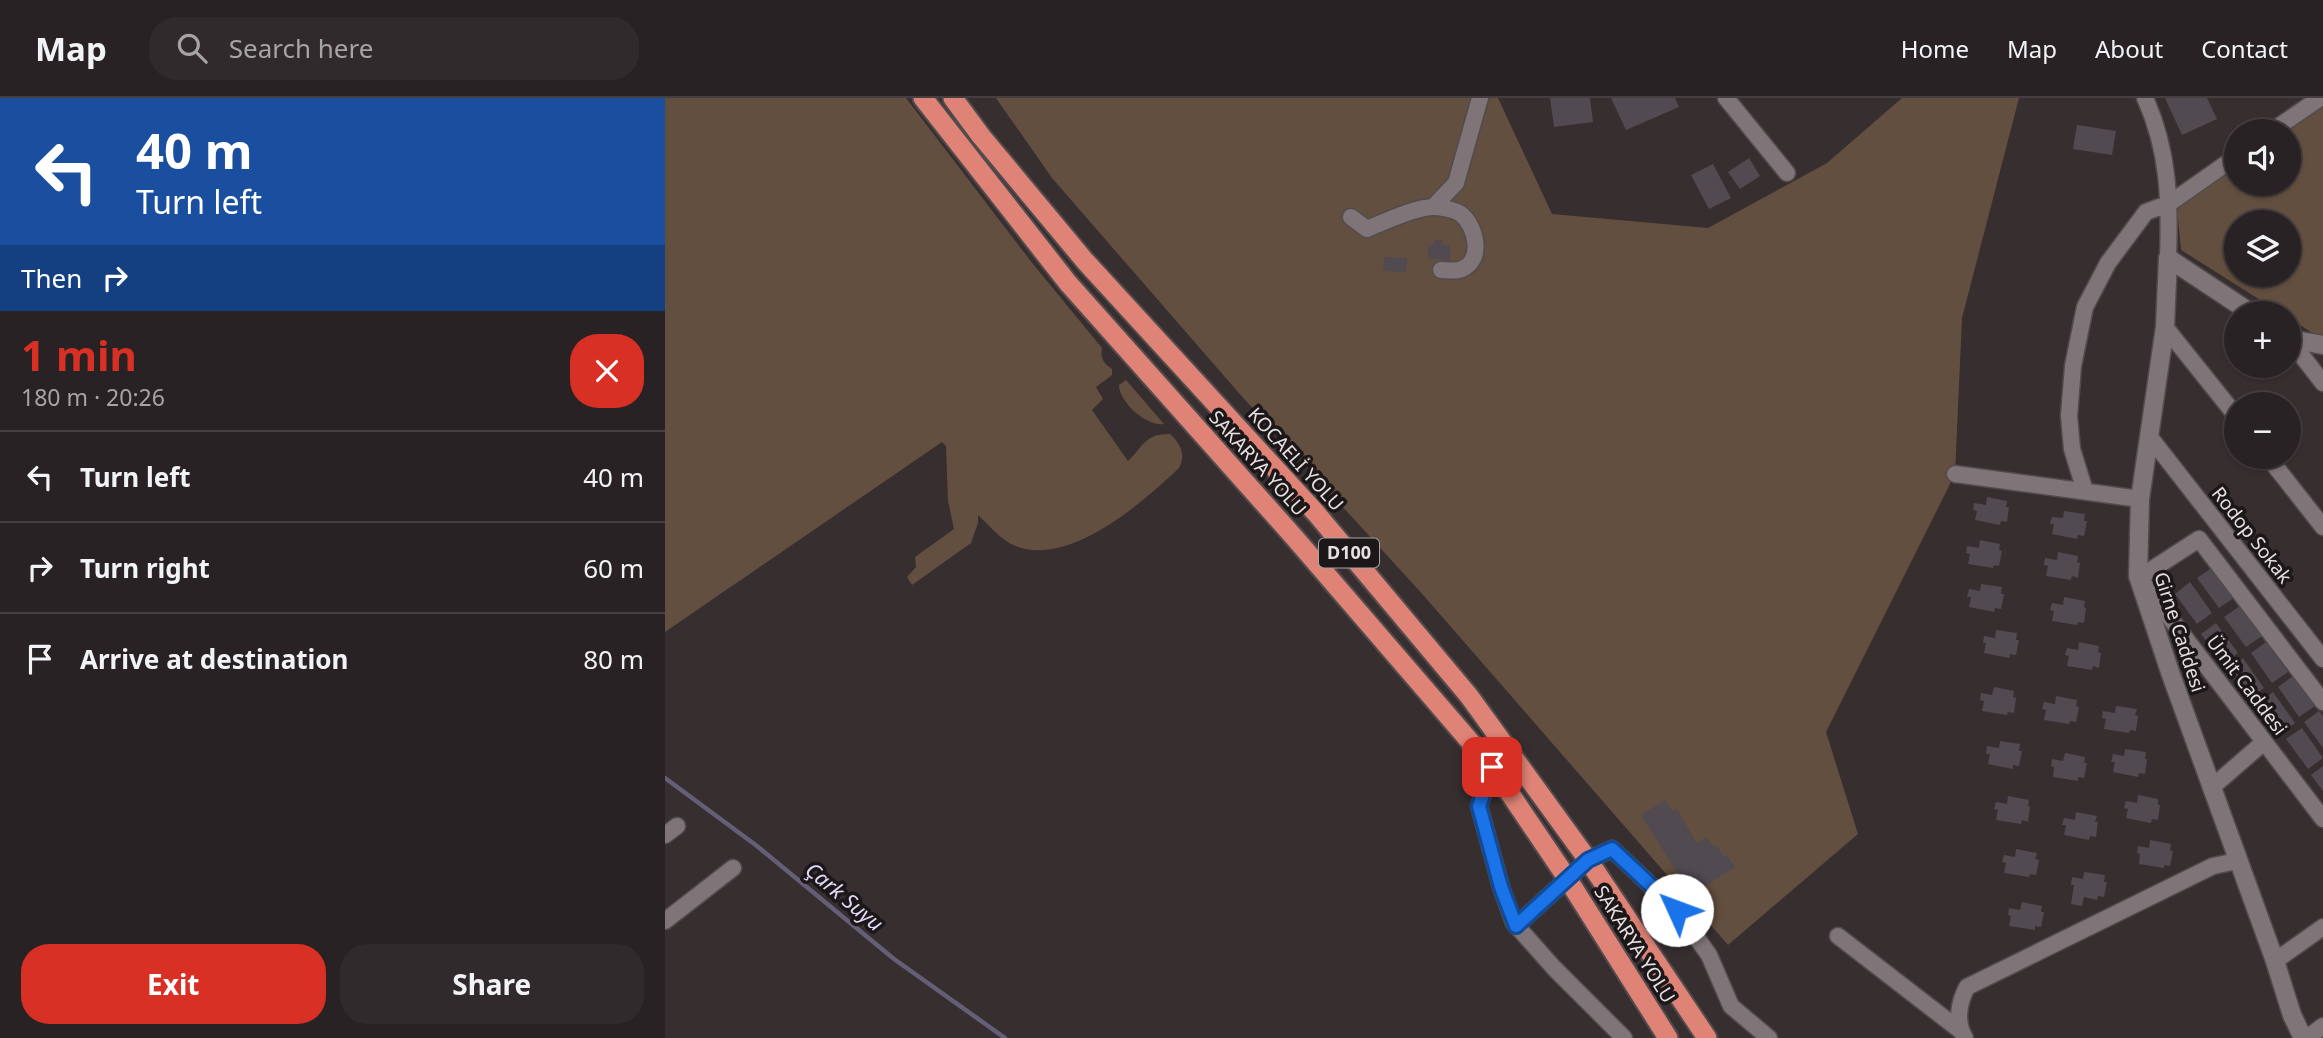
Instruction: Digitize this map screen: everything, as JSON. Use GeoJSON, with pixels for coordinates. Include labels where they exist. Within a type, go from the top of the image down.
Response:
{"type":"FeatureCollection","features":[{"type":"Feature","properties":{"kind":"highway","name":"SAKARYA YOLU"},"geometry":{"type":"LineString","coordinates":[[923,98],[1067,283],[1294,537],[1492,767],[1567,878],[1668,1038]]}},
{"type":"Feature","properties":{"kind":"highway","name":"KOCAELİ YOLU"},"geometry":{"type":"LineString","coordinates":[[953,98],[981,136],[1085,261],[1315,512],[1469,696],[1588,860],[1707,1038]]}},
{"type":"Feature","properties":{"kind":"street"},"geometry":{"type":"LineString","coordinates":[[1434,206],[1456,183],[1480,98]]}},
{"type":"Feature","properties":{"kind":"street"},"geometry":{"type":"LineString","coordinates":[[1725,98],[1787,173]]}},
{"type":"Feature","properties":{"kind":"street","name":"Girne Caddesi"},"geometry":{"type":"LineString","coordinates":[[2145,98],[2156,123],[2170,203],[2165,327],[2140,499],[2138,576],[2292,1015],[2305,1038]]}},
{"type":"Feature","properties":{"kind":"street"},"geometry":{"type":"LineString","coordinates":[[2289,119],[2320,98]]}},
{"type":"Feature","properties":{"kind":"street"},"geometry":{"type":"LineString","coordinates":[[2085,491],[2072,449],[2069,416],[2073,366],[2085,307],[2123,239],[2146,212],[2170,203],[2224,165]]}},
{"type":"Feature","properties":{"kind":"street"},"geometry":{"type":"LineString","coordinates":[[1351,217],[1367,229],[1399,215],[1434,206],[1460,213],[1473,230],[1476,248],[1472,262],[1461,270],[1441,270]]}},
{"type":"Feature","properties":{"kind":"street"},"geometry":{"type":"LineString","coordinates":[[2168,258],[2233,301]]}},
{"type":"Feature","properties":{"kind":"street"},"geometry":{"type":"LineString","coordinates":[[2165,327],[2224,401]]}},
{"type":"Feature","properties":{"kind":"street"},"geometry":{"type":"LineString","coordinates":[[2301,341],[2323,345]]}},
{"type":"Feature","properties":{"kind":"street"},"geometry":{"type":"LineString","coordinates":[[2301,355],[2323,383]]}},
{"type":"Feature","properties":{"kind":"street","name":"Rodop Sokak"},"geometry":{"type":"LineString","coordinates":[[2149,436],[2323,659]]}},
{"type":"Feature","properties":{"kind":"street"},"geometry":{"type":"LineString","coordinates":[[2277,469],[2323,527]]}},
{"type":"Feature","properties":{"kind":"street"},"geometry":{"type":"LineString","coordinates":[[1955,474],[2140,499]]}},
{"type":"Feature","properties":{"kind":"street"},"geometry":{"type":"LineString","coordinates":[[2138,576],[2199,539],[2323,702]]}},
{"type":"Feature","properties":{"kind":"street","name":"Ümit Caddesi"},"geometry":{"type":"LineString","coordinates":[[2138,576],[2323,819]]}},
{"type":"Feature","properties":{"kind":"street"},"geometry":{"type":"LineString","coordinates":[[2211,788],[2264,742]]}},
{"type":"Feature","properties":{"kind":"street"},"geometry":{"type":"LineString","coordinates":[[1492,767],[1479,806],[1501,887],[1516,926],[1553,968],[1624,1038]]}},
{"type":"Feature","properties":{"kind":"street"},"geometry":{"type":"LineString","coordinates":[[1516,926],[1588,860],[1612,849],[1677,910],[1709,955],[1731,1006],[1769,1038]]}},
{"type":"Feature","properties":{"kind":"street"},"geometry":{"type":"LineString","coordinates":[[1963,1034],[1959,1001],[1968,987],[2213,866],[2237,861]]}},
{"type":"Feature","properties":{"kind":"street"},"geometry":{"type":"LineString","coordinates":[[665,921],[733,868]]}},
{"type":"Feature","properties":{"kind":"street"},"geometry":{"type":"LineString","coordinates":[[2275,961],[2323,927]]}},
{"type":"Feature","properties":{"kind":"street"},"geometry":{"type":"LineString","coordinates":[[1838,936],[1963,1034]]}},
{"type":"Feature","properties":{"kind":"street"},"geometry":{"type":"LineString","coordinates":[[2305,1038],[2323,1026]]}},
{"type":"Feature","properties":{"kind":"shaded area"},"geometry":{"type":"Polygon","coordinates":[[[665,98],[906,98],[1033,264],[1102,348],[1102,358],[1112,369],[1112,375],[1096,387],[1103,399],[1092,410],[1128,461],[1145,442],[1155,436],[1170,434],[1181,450],[1179,468],[1144,499],[1101,530],[1055,549],[1032,550],[1011,544],[978,515],[971,543],[912,585],[907,577],[916,567],[915,557],[954,529],[948,501],[946,446],[942,442],[665,632],[665,98]]]}},
{"type":"Feature","properties":{"kind":"shaded area"},"geometry":{"type":"Polygon","coordinates":[[[996,98],[1498,98],[1552,214],[1708,228],[1827,163],[1902,98],[2019,98],[1962,318],[1955,474],[1826,732],[1858,834],[1728,945],[1424,596],[1238,392],[1052,178],[996,98]]]}},
{"type":"Feature","properties":{"kind":"shaded area"},"geometry":{"type":"Polygon","coordinates":[[[2323,105],[2323,335],[2314,334],[2301,326],[2301,301],[2262,301],[2240,287],[2301,287],[2301,210],[2224,210],[2224,277],[2181,250],[2177,208],[2224,175],[2224,196],[2301,196],[2301,120],[2323,105]]]}},
{"type":"Feature","properties":{"kind":"shaded area"},"geometry":{"type":"Polygon","coordinates":[[[1126,380],[1164,424],[1150,422],[1129,406],[1120,392],[1119,385],[1126,380]]]}},
{"type":"Feature","properties":{"kind":"building"},"geometry":{"type":"Polygon","coordinates":[[[1550,98],[1590,98],[1593,122],[1554,127],[1550,98]]]}},
{"type":"Feature","properties":{"kind":"building"},"geometry":{"type":"Polygon","coordinates":[[[1611,98],[1675,98],[1679,107],[1626,130],[1611,98]]]}},
{"type":"Feature","properties":{"kind":"building"},"geometry":{"type":"Polygon","coordinates":[[[2165,98],[2207,98],[2217,119],[2182,135],[2165,98]]]}},
{"type":"Feature","properties":{"kind":"building"},"geometry":{"type":"Polygon","coordinates":[[[2077,125],[2116,131],[2112,155],[2073,149],[2077,125]]]}},
{"type":"Feature","properties":{"kind":"building"},"geometry":{"type":"Polygon","coordinates":[[[1749,158],[1760,176],[1740,189],[1728,172],[1749,158]]]}},
{"type":"Feature","properties":{"kind":"building"},"geometry":{"type":"Polygon","coordinates":[[[1713,164],[1731,198],[1709,209],[1691,175],[1713,164]]]}},
{"type":"Feature","properties":{"kind":"building"},"geometry":{"type":"Polygon","coordinates":[[[1434,240],[1442,240],[1442,245],[1450,245],[1450,260],[1428,259],[1428,245],[1434,245],[1434,240]]]}},
{"type":"Feature","properties":{"kind":"building"},"geometry":{"type":"Polygon","coordinates":[[[1384,257],[1407,258],[1406,272],[1383,271],[1384,257]]]}},
{"type":"Feature","properties":{"kind":"building"},"geometry":{"type":"Polygon","coordinates":[[[1987,497],[2007,501],[2007,522],[2001,521],[2000,525],[1975,520],[1977,511],[1973,510],[1974,503],[1986,505],[1987,497]]]}},
{"type":"Feature","properties":{"kind":"building"},"geometry":{"type":"Polygon","coordinates":[[[2064,511],[2085,514],[2084,521],[2087,521],[2084,536],[2078,535],[2077,539],[2052,534],[2052,517],[2063,518],[2064,511]]]}},
{"type":"Feature","properties":{"kind":"building"},"geometry":{"type":"Polygon","coordinates":[[[1980,540],[2000,544],[1999,550],[2002,551],[1999,566],[1994,565],[1993,568],[1968,564],[1970,554],[1966,553],[1967,546],[1979,548],[1980,540]]]}},
{"type":"Feature","properties":{"kind":"building"},"geometry":{"type":"Polygon","coordinates":[[[2058,552],[2078,556],[2078,578],[2072,576],[2071,580],[2046,576],[2048,566],[2044,565],[2045,558],[2057,560],[2058,552]]]}},
{"type":"Feature","properties":{"kind":"building"},"geometry":{"type":"Polygon","coordinates":[[[2213,567],[2235,597],[2219,608],[2197,578],[2213,567]]]}},
{"type":"Feature","properties":{"kind":"building"},"geometry":{"type":"Polygon","coordinates":[[[2190,582],[2212,613],[2197,624],[2175,594],[2190,582]]]}},
{"type":"Feature","properties":{"kind":"building"},"geometry":{"type":"Polygon","coordinates":[[[1981,584],[2002,587],[2001,594],[2004,594],[2001,609],[1995,608],[1994,612],[1969,607],[1969,589],[1980,591],[1981,584]]]}},
{"type":"Feature","properties":{"kind":"building"},"geometry":{"type":"Polygon","coordinates":[[[2064,597],[2085,601],[2084,623],[2078,622],[2077,625],[2052,621],[2052,603],[2063,605],[2064,597]]]}},
{"type":"Feature","properties":{"kind":"building"},"geometry":{"type":"Polygon","coordinates":[[[2240,606],[2262,636],[2246,647],[2224,617],[2240,606]]]}},
{"type":"Feature","properties":{"kind":"building"},"geometry":{"type":"Polygon","coordinates":[[[2216,623],[2238,653],[2223,664],[2201,634],[2216,623]]]}},
{"type":"Feature","properties":{"kind":"building"},"geometry":{"type":"Polygon","coordinates":[[[1996,630],[2017,633],[2016,640],[2019,640],[2016,655],[2010,654],[2009,658],[1984,653],[1984,636],[1995,638],[1996,630]]]}},
{"type":"Feature","properties":{"kind":"building"},"geometry":{"type":"Polygon","coordinates":[[[2079,642],[2099,646],[2099,668],[2093,666],[2092,670],[2067,666],[2067,648],[2078,650],[2079,642]]]}},
{"type":"Feature","properties":{"kind":"building"},"geometry":{"type":"Polygon","coordinates":[[[2266,642],[2288,672],[2272,683],[2251,653],[2266,642]]]}},
{"type":"Feature","properties":{"kind":"building"},"geometry":{"type":"Polygon","coordinates":[[[2243,658],[2264,688],[2249,699],[2227,669],[2243,658]]]}},
{"type":"Feature","properties":{"kind":"building"},"geometry":{"type":"Polygon","coordinates":[[[2293,676],[2315,706],[2299,717],[2278,687],[2293,676]]]}},
{"type":"Feature","properties":{"kind":"building"},"geometry":{"type":"Polygon","coordinates":[[[1994,687],[2014,691],[2014,713],[2008,712],[2007,715],[1982,711],[1984,701],[1980,700],[1981,693],[1992,695],[1994,687]]]}},
{"type":"Feature","properties":{"kind":"building"},"geometry":{"type":"Polygon","coordinates":[[[2273,692],[2295,723],[2280,734],[2258,704],[2273,692]]]}},
{"type":"Feature","properties":{"kind":"building"},"geometry":{"type":"Polygon","coordinates":[[[2056,696],[2077,700],[2076,706],[2079,707],[2076,722],[2070,721],[2069,724],[2044,720],[2044,702],[2055,704],[2056,696]]]}},
{"type":"Feature","properties":{"kind":"building"},"geometry":{"type":"Polygon","coordinates":[[[2116,706],[2137,709],[2136,731],[2130,730],[2129,733],[2104,729],[2106,719],[2102,718],[2103,711],[2115,713],[2116,706]]]}},
{"type":"Feature","properties":{"kind":"building"},"geometry":{"type":"Polygon","coordinates":[[[2319,711],[2323,716],[2323,748],[2304,722],[2319,711]]]}},
{"type":"Feature","properties":{"kind":"building"},"geometry":{"type":"Polygon","coordinates":[[[2302,728],[2323,758],[2308,769],[2286,739],[2302,728]]]}},
{"type":"Feature","properties":{"kind":"building"},"geometry":{"type":"Polygon","coordinates":[[[2000,741],[2020,744],[2019,751],[2022,751],[2019,766],[2013,765],[2013,769],[1988,764],[1990,754],[1986,754],[1987,746],[1999,748],[2000,741]]]}},
{"type":"Feature","properties":{"kind":"building"},"geometry":{"type":"Polygon","coordinates":[[[2125,749],[2146,752],[2145,774],[2139,773],[2138,777],[2113,772],[2113,754],[2124,756],[2125,749]]]}},
{"type":"Feature","properties":{"kind":"building"},"geometry":{"type":"Polygon","coordinates":[[[2065,753],[2085,757],[2084,763],[2087,763],[2084,778],[2078,777],[2078,781],[2053,777],[2052,759],[2063,761],[2065,753]]]}},
{"type":"Feature","properties":{"kind":"building"},"geometry":{"type":"Polygon","coordinates":[[[2323,766],[2323,791],[2311,775],[2323,766]]]}},
{"type":"Feature","properties":{"kind":"building"},"geometry":{"type":"Polygon","coordinates":[[[2138,795],[2158,799],[2158,820],[2152,819],[2151,823],[2126,818],[2126,801],[2137,803],[2138,795]]]}},
{"type":"Feature","properties":{"kind":"building"},"geometry":{"type":"Polygon","coordinates":[[[2008,796],[2029,800],[2028,822],[2022,820],[2021,824],[1996,820],[1996,802],[2007,804],[2008,796]]]}},
{"type":"Feature","properties":{"kind":"building"},"geometry":{"type":"Polygon","coordinates":[[[1665,800],[1672,811],[1676,808],[1697,843],[1707,837],[1714,847],[1717,845],[1724,857],[1727,855],[1735,867],[1691,895],[1641,815],[1665,800]]]}},
{"type":"Feature","properties":{"kind":"building"},"geometry":{"type":"Polygon","coordinates":[[[2076,812],[2097,816],[2096,837],[2090,836],[2089,840],[2064,835],[2064,818],[2075,820],[2076,812]]]}},
{"type":"Feature","properties":{"kind":"building"},"geometry":{"type":"Polygon","coordinates":[[[2150,840],[2171,844],[2170,850],[2173,851],[2170,866],[2164,865],[2164,868],[2139,864],[2138,846],[2149,848],[2150,840]]]}},
{"type":"Feature","properties":{"kind":"building"},"geometry":{"type":"Polygon","coordinates":[[[2016,849],[2037,853],[2035,859],[2039,860],[2036,875],[2030,874],[2029,877],[2004,873],[2004,855],[2015,857],[2016,849]]]}},
{"type":"Feature","properties":{"kind":"building"},"geometry":{"type":"Polygon","coordinates":[[[2084,872],[2105,875],[2104,882],[2107,882],[2104,897],[2098,896],[2097,900],[2084,897],[2082,906],[2071,904],[2074,885],[2071,885],[2072,877],[2083,879],[2084,872]]]}},
{"type":"Feature","properties":{"kind":"building"},"geometry":{"type":"Polygon","coordinates":[[[2022,902],[2042,906],[2041,912],[2044,912],[2041,927],[2035,926],[2035,930],[2009,926],[2009,908],[2020,910],[2022,902]]]}},
{"type":"Feature","properties":{"kind":"waterway","name":"Çark Suyu"},"geometry":{"type":"LineString","coordinates":[[665,778],[757,846],[894,959],[1005,1038]]}},
{"type":"Feature","properties":{"kind":"route"},"geometry":{"type":"LineString","coordinates":[[1492,767],[1479,806],[1501,887],[1516,926],[1588,860],[1612,849],[1677,910]]}}]}
